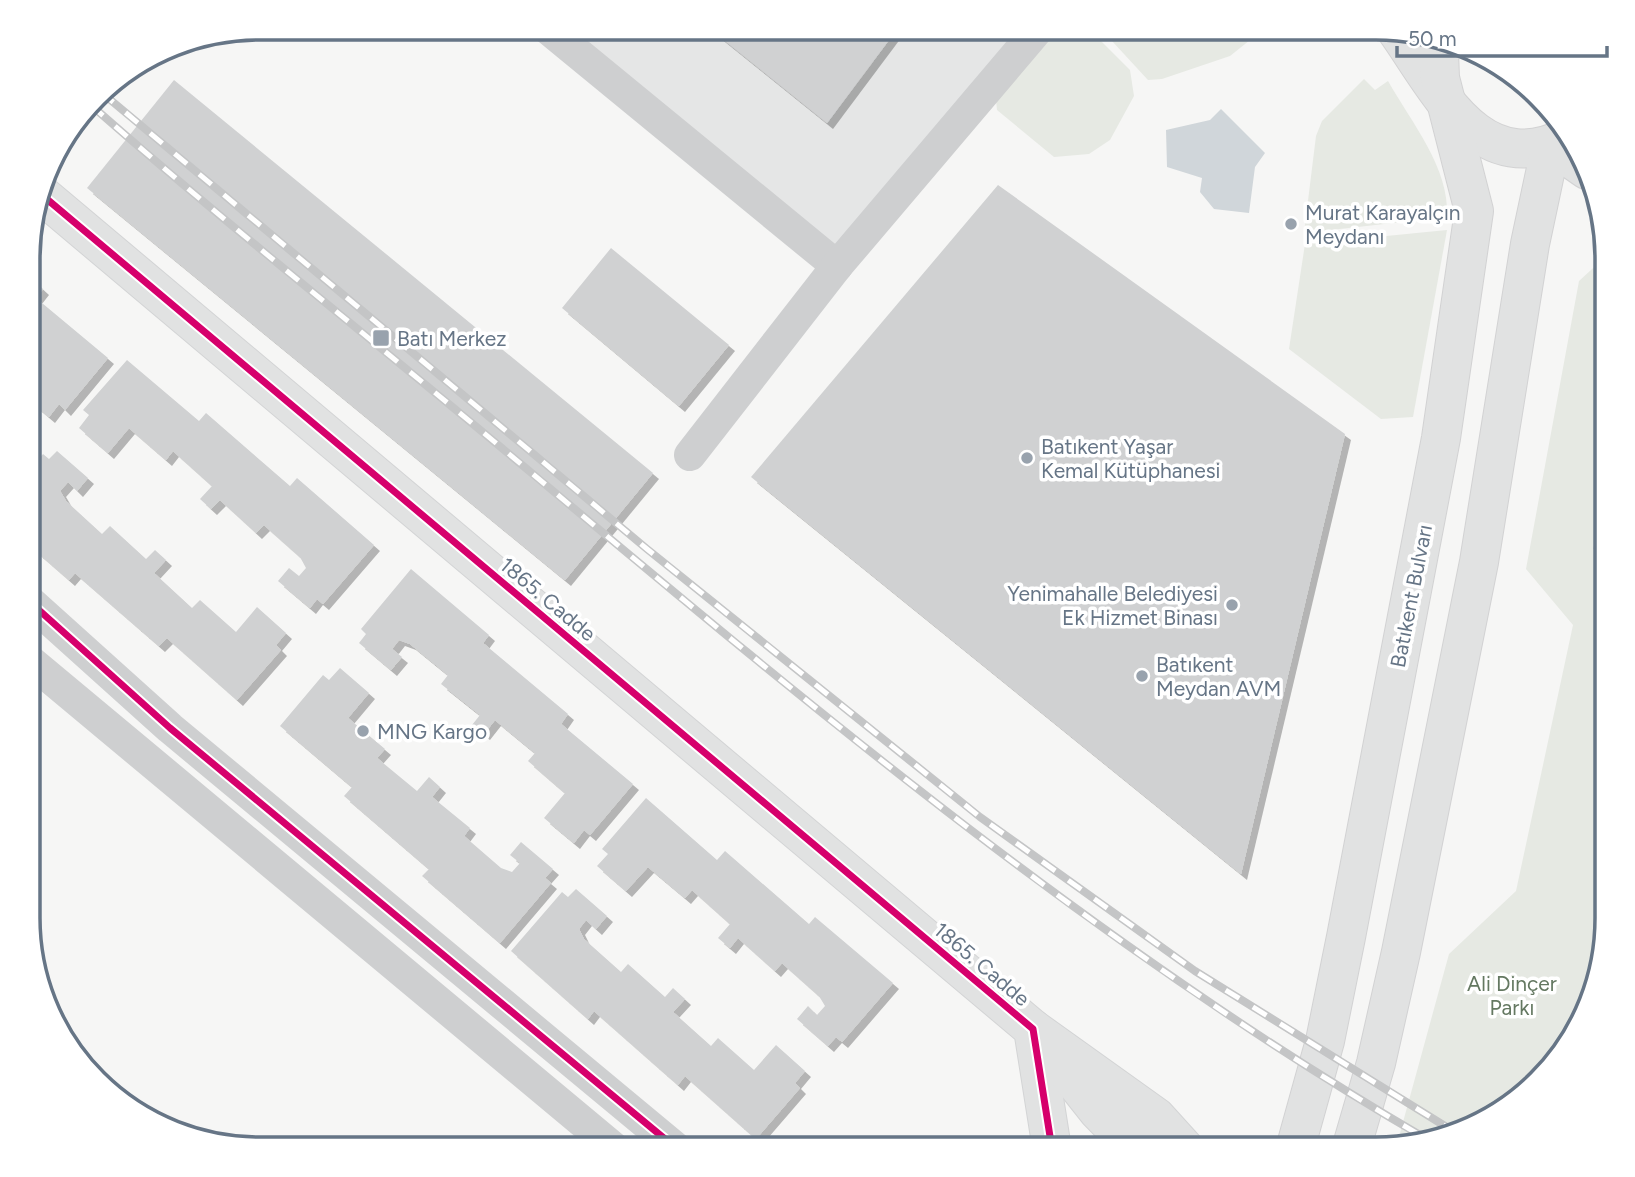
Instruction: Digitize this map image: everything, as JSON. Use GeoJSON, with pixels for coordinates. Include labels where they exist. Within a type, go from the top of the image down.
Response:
{"type":"FeatureCollection","features":[{"type":"Feature","properties":{"kind":"main road"},"geometry":{"type":"LineString","coordinates":[[1354,1137],[1376,1063],[1401,952],[1477,575],[1530,244],[1559,141],[1527,149],[1491,142],[1461,122],[1404,43]]}},
{"type":"Feature","properties":{"kind":"main road","name":"Batıkent Bulvarı"},"geometry":{"type":"LineString","coordinates":[[1297,1137],[1325,1041],[1362,856],[1441,438],[1474,211],[1440,78],[1439,50]]}},
{"type":"Feature","properties":{"kind":"main road","name":"1865. Cadde"},"geometry":{"type":"LineString","coordinates":[[49,200],[1033,1029],[1148,1133]]}},
{"type":"Feature","properties":{"kind":"main road"},"geometry":{"type":"LineString","coordinates":[[1033,1029],[1050,1137]]}},
{"type":"Feature","properties":{"kind":"main road","name":"1865. Cadde"},"geometry":{"type":"LineString","coordinates":[[1033,1029],[1098,1111],[1123,1137]]}},
{"type":"Feature","properties":{"kind":"street"},"geometry":{"type":"LineString","coordinates":[[562,40],[837,266]]}},
{"type":"Feature","properties":{"kind":"street"},"geometry":{"type":"LineString","coordinates":[[690,455],[837,266],[1028,41]]}},
{"type":"Feature","properties":{"kind":"street"},"geometry":{"type":"LineString","coordinates":[[41,611],[170,728],[662,1136]]}},
{"type":"Feature","properties":{"kind":"street"},"geometry":{"type":"LineString","coordinates":[[41,670],[600,1136]]}},
{"type":"Feature","properties":{"kind":"shaded area"},"geometry":{"type":"Polygon","coordinates":[[[562,40],[1028,41],[837,266],[562,40]]]}},
{"type":"Feature","properties":{"kind":"shaded area"},"geometry":{"type":"Polygon","coordinates":[[[1221,109],[1265,153],[1255,167],[1249,213],[1214,209],[1200,192],[1202,178],[1167,167],[1166,130],[1210,120],[1221,109]]]}},
{"type":"Feature","properties":{"kind":"green space"},"geometry":{"type":"Polygon","coordinates":[[[1046,41],[1101,41],[1130,70],[1134,96],[1110,140],[1089,154],[1054,157],[997,110],[996,100],[1046,41]]]}},
{"type":"Feature","properties":{"kind":"green space"},"geometry":{"type":"Polygon","coordinates":[[[1112,41],[1249,41],[1230,56],[1162,79],[1148,80],[1112,41]]]}},
{"type":"Feature","properties":{"kind":"green space"},"geometry":{"type":"Polygon","coordinates":[[[1364,79],[1375,90],[1388,81],[1418,129],[1442,181],[1447,217],[1304,233],[1316,136],[1322,121],[1364,79]]]}},
{"type":"Feature","properties":{"kind":"green space"},"geometry":{"type":"Polygon","coordinates":[[[1447,230],[1413,417],[1381,419],[1289,349],[1305,244],[1447,230]]]}},
{"type":"Feature","properties":{"kind":"green space","name":"Ali Dinçer Parkı"},"geometry":{"type":"Polygon","coordinates":[[[1594,267],[1594,932],[1591,960],[1583,988],[1558,1039],[1520,1082],[1497,1100],[1472,1114],[1446,1125],[1399,1135],[1449,954],[1516,891],[1573,625],[1526,569],[1579,281],[1594,267]]]}},
{"type":"Feature","properties":{"kind":"building"},"geometry":{"type":"Polygon","coordinates":[[[724,40],[889,41],[827,123],[724,40]]]}},
{"type":"Feature","properties":{"kind":"building"},"geometry":{"type":"Polygon","coordinates":[[[174,80],[653,473],[565,580],[87,188],[174,80]]]}},
{"type":"Feature","properties":{"kind":"building","name":"Batıkent Meydan AVM"},"geometry":{"type":"Polygon","coordinates":[[[998,185],[1345,434],[1241,874],[751,477],[998,185]]]}},
{"type":"Feature","properties":{"kind":"building"},"geometry":{"type":"Polygon","coordinates":[[[611,248],[729,345],[679,406],[562,308],[611,248]]]}},
{"type":"Feature","properties":{"kind":"building"},"geometry":{"type":"Polygon","coordinates":[[[40,301],[108,358],[65,410],[59,404],[49,417],[40,410],[40,301]]]}},
{"type":"Feature","properties":{"kind":"building"},"geometry":{"type":"Polygon","coordinates":[[[127,360],[199,421],[206,413],[290,486],[297,478],[374,545],[323,604],[317,599],[310,608],[278,581],[289,568],[299,576],[306,568],[300,557],[264,525],[256,533],[220,500],[211,509],[200,499],[212,486],[173,451],[166,460],[129,428],[108,453],[79,428],[89,415],[83,410],[127,360]]]}},
{"type":"Feature","properties":{"kind":"building"},"geometry":{"type":"Polygon","coordinates":[[[57,451],[88,478],[77,491],[68,482],[60,491],[66,501],[102,534],[110,526],[146,559],[155,550],[166,560],[154,573],[192,608],[200,600],[236,632],[257,607],[286,633],[276,645],[281,650],[237,700],[167,638],[159,646],[75,573],[69,580],[40,555],[40,457],[43,454],[49,459],[57,451]]]}},
{"type":"Feature","properties":{"kind":"building"},"geometry":{"type":"Polygon","coordinates":[[[411,569],[489,635],[483,643],[568,714],[561,724],[633,784],[590,835],[584,830],[574,843],[544,818],[565,793],[528,761],[535,753],[495,720],[484,734],[472,725],[480,715],[441,684],[448,675],[410,644],[399,640],[392,649],[402,657],[391,670],[359,643],[366,634],[361,629],[411,569]]]}},
{"type":"Feature","properties":{"kind":"building"},"geometry":{"type":"Polygon","coordinates":[[[340,668],[369,693],[348,718],[385,749],[377,758],[417,791],[429,777],[440,787],[432,797],[470,828],[464,836],[501,868],[512,872],[520,863],[510,855],[521,842],[553,869],[545,878],[551,883],[500,943],[422,876],[429,869],[344,796],[352,787],[280,726],[323,675],[329,680],[340,668]]]}},
{"type":"Feature","properties":{"kind":"building"},"geometry":{"type":"Polygon","coordinates":[[[646,798],[717,860],[725,851],[809,924],[815,917],[893,983],[842,1042],[836,1037],[828,1046],[797,1019],[808,1006],[817,1015],[825,1006],[819,996],[782,963],[775,971],[738,938],[730,948],[718,938],[730,924],[692,890],[685,898],[648,867],[626,891],[597,866],[608,854],[602,849],[646,798]]]}},
{"type":"Feature","properties":{"kind":"building"},"geometry":{"type":"Polygon","coordinates":[[[576,889],[607,916],[596,929],[586,920],[579,929],[584,939],[621,972],[628,964],[665,997],[673,988],[685,999],[673,1012],[711,1046],[718,1038],[754,1070],[776,1045],[805,1071],[795,1083],[800,1088],[758,1136],[753,1136],[685,1076],[678,1085],[594,1011],[588,1019],[511,951],[562,892],[568,897],[576,889]]]}},
{"type":"Feature","properties":{"kind":"railway"},"geometry":{"type":"LineString","coordinates":[[110,100],[647,549],[980,817],[1195,971],[1444,1126]]}},
{"type":"Feature","properties":{"kind":"railway"},"geometry":{"type":"LineString","coordinates":[[98,112],[748,653],[965,826],[1190,989],[1306,1066],[1417,1133]]}},
{"type":"Feature","properties":{"kind":"cycle path"},"geometry":{"type":"LineString","coordinates":[[49,201],[1033,1029],[1050,1137]]}},
{"type":"Feature","properties":{"kind":"cycle path"},"geometry":{"type":"LineString","coordinates":[[41,611],[170,728],[662,1136]]}},
{"type":"Feature","properties":{"kind":"place","name":"Murat Karayalçın Meydanı"},"geometry":{"type":"Point","coordinates":[1291,224]}},
{"type":"Feature","properties":{"kind":"place","name":"Batı Merkez"},"geometry":{"type":"Point","coordinates":[381,338]}},
{"type":"Feature","properties":{"kind":"place","name":"Batıkent Yaşar Kemal Kütüphanesi"},"geometry":{"type":"Point","coordinates":[1027,458]}},
{"type":"Feature","properties":{"kind":"place","name":"Yenimahalle Belediyesi Ek Hizmet Binası"},"geometry":{"type":"Point","coordinates":[1232,605]}},
{"type":"Feature","properties":{"kind":"place","name":"Batıkent Meydan AVM"},"geometry":{"type":"Point","coordinates":[1142,676]}},
{"type":"Feature","properties":{"kind":"place","name":"MNG Kargo"},"geometry":{"type":"Point","coordinates":[363,731]}}]}
